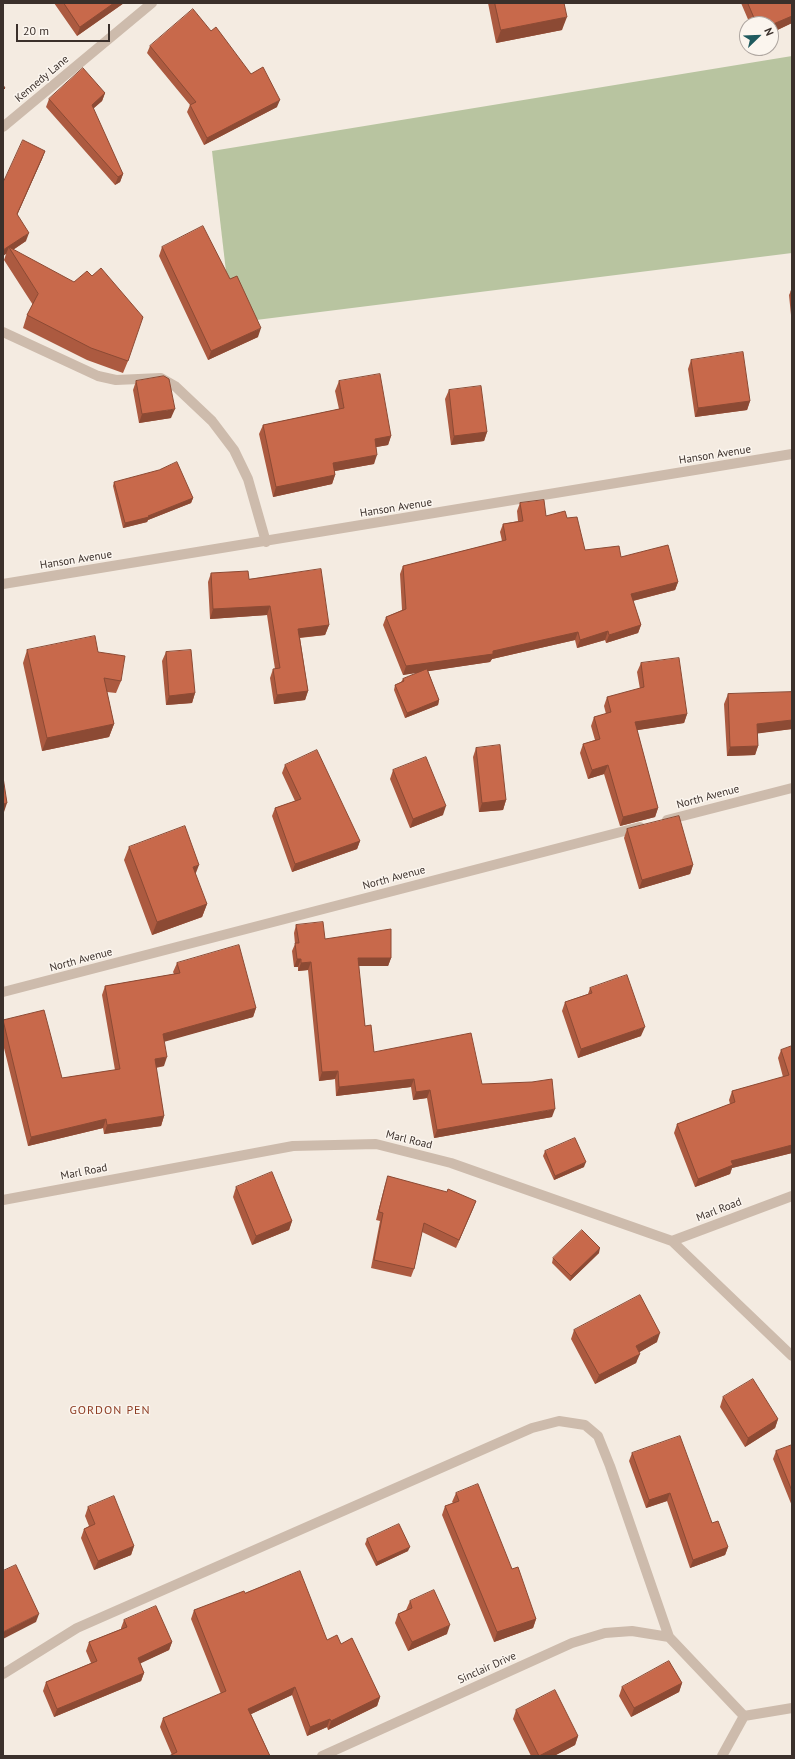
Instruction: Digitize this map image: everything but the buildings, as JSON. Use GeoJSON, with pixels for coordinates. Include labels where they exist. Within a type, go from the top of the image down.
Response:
{"type":"FeatureCollection","features":[{"type":"Feature","properties":{"kind":"street","name":"Kennedy Lane"},"geometry":{"type":"LineString","coordinates":[[3,127],[152,3]]}},
{"type":"Feature","properties":{"kind":"street"},"geometry":{"type":"LineString","coordinates":[[3,332],[98,376],[116,380],[161,378],[175,386],[212,421],[234,450],[248,479],[266,542]]}},
{"type":"Feature","properties":{"kind":"street","name":"Hanson Avenue"},"geometry":{"type":"LineString","coordinates":[[3,584],[266,542],[792,454]]}},
{"type":"Feature","properties":{"kind":"street","name":"North Avenue"},"geometry":{"type":"LineString","coordinates":[[3,992],[792,788]]}},
{"type":"Feature","properties":{"kind":"street","name":"Marl Road"},"geometry":{"type":"LineString","coordinates":[[3,1200],[293,1146],[376,1144],[451,1163],[672,1241],[792,1196]]}},
{"type":"Feature","properties":{"kind":"street"},"geometry":{"type":"LineString","coordinates":[[672,1241],[792,1356]]}},
{"type":"Feature","properties":{"kind":"street"},"geometry":{"type":"LineString","coordinates":[[3,1674],[77,1628],[532,1428],[559,1421],[585,1425],[598,1436],[610,1466],[669,1637],[744,1716]]}},
{"type":"Feature","properties":{"kind":"street","name":"Sinclair Drive"},"geometry":{"type":"LineString","coordinates":[[322,1756],[572,1643],[605,1633],[632,1631],[669,1637]]}},
{"type":"Feature","properties":{"kind":"street"},"geometry":{"type":"LineString","coordinates":[[744,1716],[792,1708]]}},
{"type":"Feature","properties":{"kind":"street"},"geometry":{"type":"LineString","coordinates":[[722,1756],[744,1716]]}},
{"type":"Feature","properties":{"kind":"green space"},"geometry":{"type":"Polygon","coordinates":[[[792,56],[792,253],[232,323],[212,151],[792,56]]]}},
{"type":"Feature","properties":{"kind":"district","name":"GORDON PEN"},"geometry":{"type":"Point","coordinates":[110,1411]}}]}
